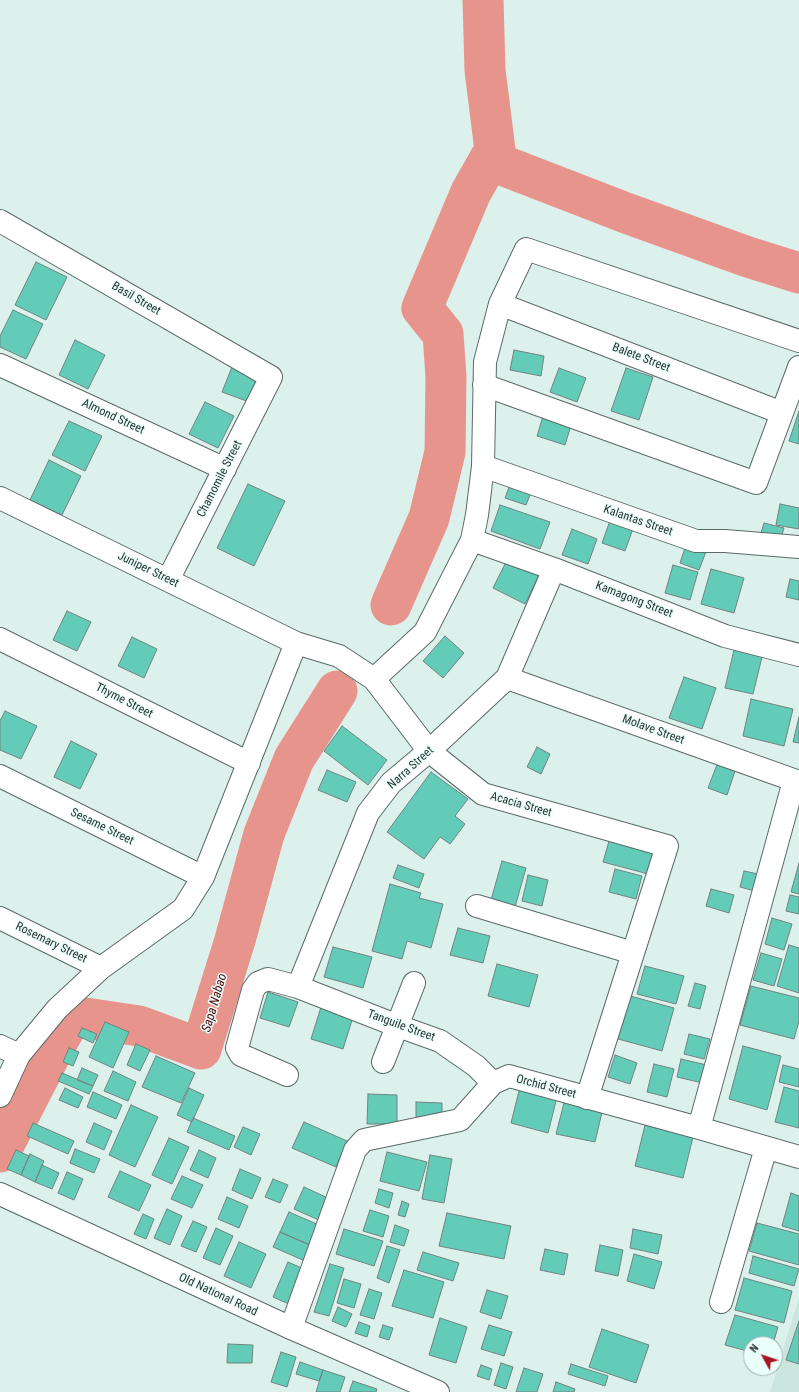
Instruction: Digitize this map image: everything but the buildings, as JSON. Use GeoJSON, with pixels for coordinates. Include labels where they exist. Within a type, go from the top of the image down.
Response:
{"type":"FeatureCollection","features":[{"type":"Feature","properties":{"kind":"street","name":"Basil Street"},"geometry":{"type":"LineString","coordinates":[[0,221],[272,377]]}},
{"type":"Feature","properties":{"kind":"street"},"geometry":{"type":"LineString","coordinates":[[374,679],[425,632],[472,540],[477,515],[482,466],[485,362],[500,304],[526,248],[799,341]]}},
{"type":"Feature","properties":{"kind":"street","name":"Balete Street"},"geometry":{"type":"LineString","coordinates":[[500,304],[782,413]]}},
{"type":"Feature","properties":{"kind":"street","name":"Almond Street"},"geometry":{"type":"LineString","coordinates":[[0,365],[225,469]]}},
{"type":"Feature","properties":{"kind":"street"},"geometry":{"type":"LineString","coordinates":[[484,385],[756,483],[799,367]]}},
{"type":"Feature","properties":{"kind":"street","name":"Chamomile Street"},"geometry":{"type":"LineString","coordinates":[[168,580],[272,377]]}},
{"type":"Feature","properties":{"kind":"street","name":"Kalantas Street"},"geometry":{"type":"LineString","coordinates":[[482,466],[696,541],[725,541],[799,547]]}},
{"type":"Feature","properties":{"kind":"street","name":"Juniper Street"},"geometry":{"type":"LineString","coordinates":[[0,498],[296,643],[339,656],[374,679]]}},
{"type":"Feature","properties":{"kind":"street","name":"Kamagong Street"},"geometry":{"type":"LineString","coordinates":[[472,540],[554,569],[725,636],[799,655]]}},
{"type":"Feature","properties":{"kind":"street","name":"Narra Street"},"geometry":{"type":"LineString","coordinates":[[298,986],[368,813],[391,784],[429,751],[507,678],[554,569]]}},
{"type":"Feature","properties":{"kind":"street","name":"Thyme Street"},"geometry":{"type":"LineString","coordinates":[[0,639],[249,763]]}},
{"type":"Feature","properties":{"kind":"street"},"geometry":{"type":"LineString","coordinates":[[0,1096],[10,1050],[102,968],[183,909],[203,877],[296,643]]}},
{"type":"Feature","properties":{"kind":"street","name":"Molave Street"},"geometry":{"type":"LineString","coordinates":[[507,678],[797,781]]}},
{"type":"Feature","properties":{"kind":"street","name":"Acacia Street"},"geometry":{"type":"LineString","coordinates":[[374,679],[429,751],[482,794],[667,846],[633,953]]}},
{"type":"Feature","properties":{"kind":"street","name":"Sesame Street"},"geometry":{"type":"LineString","coordinates":[[0,776],[203,877]]}},
{"type":"Feature","properties":{"kind":"street"},"geometry":{"type":"LineString","coordinates":[[699,1128],[797,781]]}},
{"type":"Feature","properties":{"kind":"street"},"geometry":{"type":"LineString","coordinates":[[478,906],[633,953],[587,1098]]}},
{"type":"Feature","properties":{"kind":"street","name":"Rosemary Street"},"geometry":{"type":"LineString","coordinates":[[0,918],[102,968]]}},
{"type":"Feature","properties":{"kind":"street","name":"Tanguile Street"},"geometry":{"type":"LineString","coordinates":[[287,1075],[240,1055],[237,1048],[253,990],[258,983],[268,979],[298,986],[398,1026],[440,1040],[476,1066],[493,1083]]}},
{"type":"Feature","properties":{"kind":"street"},"geometry":{"type":"LineString","coordinates":[[383,1062],[414,984]]}},
{"type":"Feature","properties":{"kind":"street","name":"Orchid Street"},"geometry":{"type":"LineString","coordinates":[[291,1328],[355,1150],[364,1140],[460,1120],[493,1083],[509,1076],[699,1128],[799,1158]]}},
{"type":"Feature","properties":{"kind":"street"},"geometry":{"type":"LineString","coordinates":[[721,1302],[766,1148]]}},
{"type":"Feature","properties":{"kind":"street","name":"Old National Road"},"geometry":{"type":"LineString","coordinates":[[0,1194],[291,1328],[438,1392]]}},
{"type":"Feature","properties":{"kind":"shaded area"},"geometry":{"type":"Polygon","coordinates":[[[799,1297],[799,1392],[770,1392],[775,1376],[783,1376],[783,1349],[799,1297]]]}},
{"type":"Feature","properties":{"kind":"waterway"},"geometry":{"type":"LineString","coordinates":[[391,605],[429,518],[445,452],[446,377],[443,334],[422,308],[471,192],[495,150],[485,70],[483,0]]}},
{"type":"Feature","properties":{"kind":"waterway"},"geometry":{"type":"LineString","coordinates":[[489,160],[626,213],[748,257],[799,273]]}},
{"type":"Feature","properties":{"kind":"waterway","name":"Sapa Nabao"},"geometry":{"type":"LineString","coordinates":[[0,1152],[53,1049],[72,1016],[139,1026],[201,1049],[235,940],[264,834],[294,759],[337,691]]}}]}
